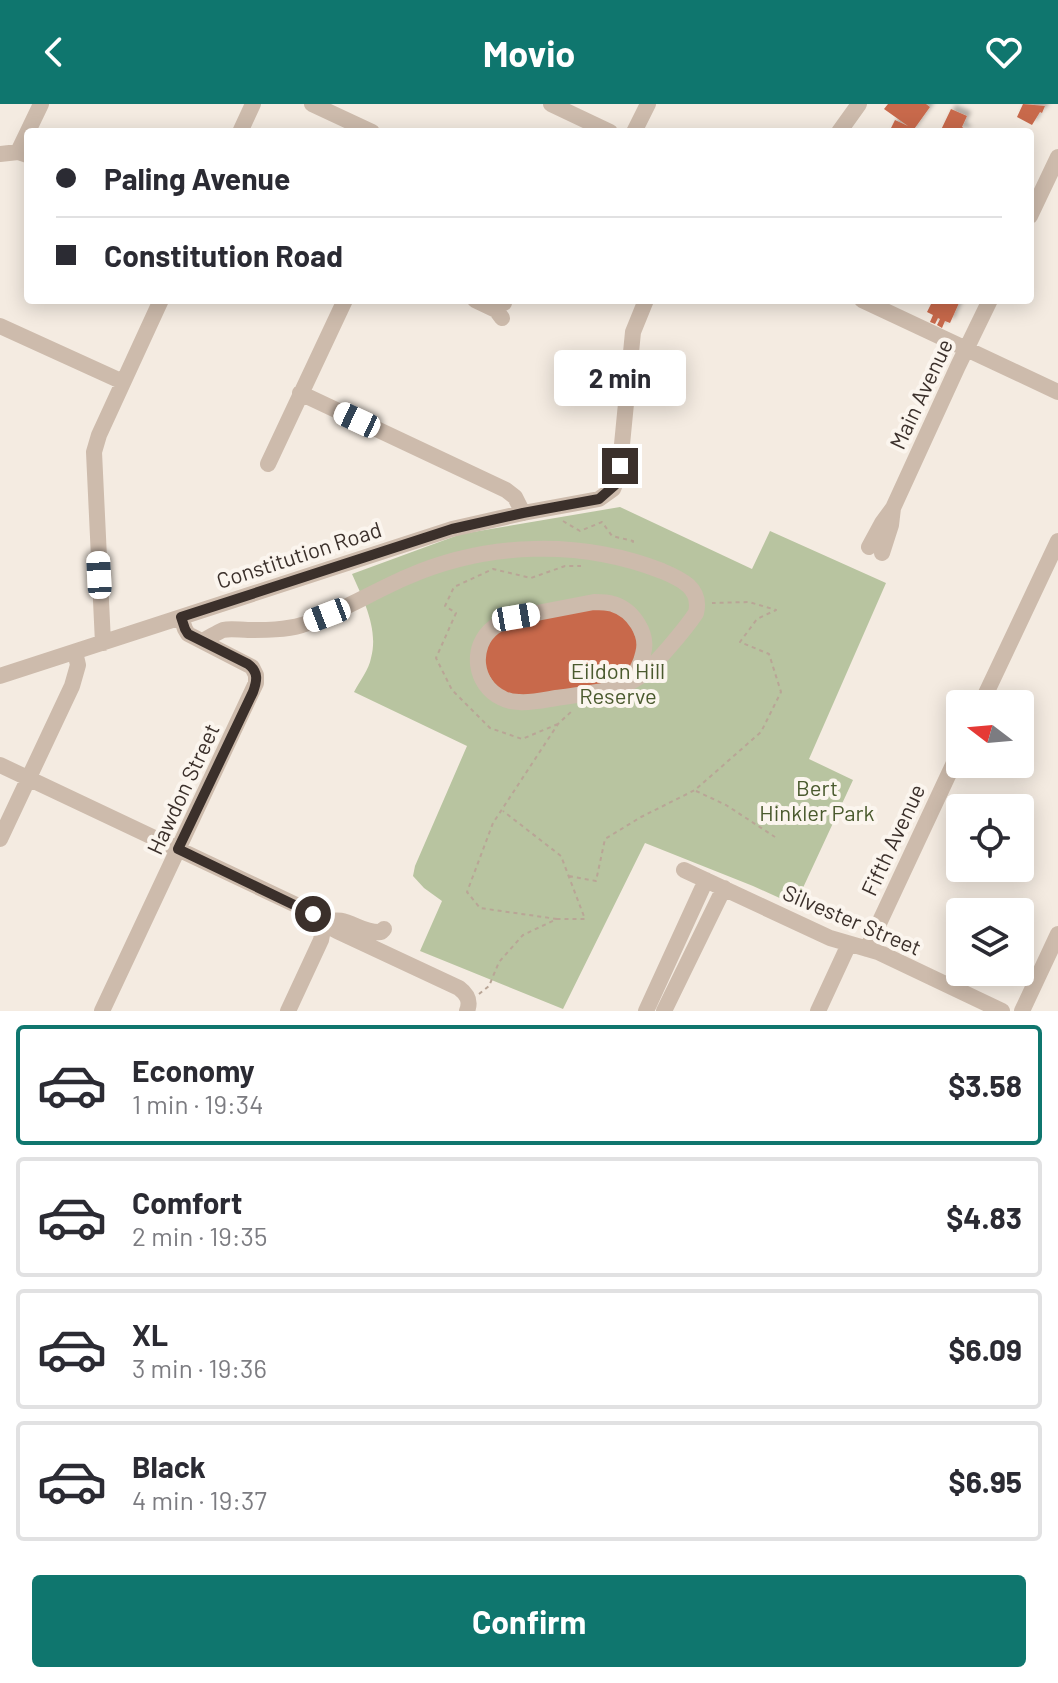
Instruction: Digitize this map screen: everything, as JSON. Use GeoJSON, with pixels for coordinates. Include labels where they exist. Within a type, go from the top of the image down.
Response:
{"type":"FeatureCollection","features":[{"type":"Feature","properties":{"kind":"street"},"geometry":{"type":"LineString","coordinates":[[32,128],[41,104]]}},
{"type":"Feature","properties":{"kind":"street"},"geometry":{"type":"LineString","coordinates":[[242,128],[253,104]]}},
{"type":"Feature","properties":{"kind":"street"},"geometry":{"type":"LineString","coordinates":[[312,104],[363,128]]}},
{"type":"Feature","properties":{"kind":"street"},"geometry":{"type":"LineString","coordinates":[[551,104],[602,128]]}},
{"type":"Feature","properties":{"kind":"street"},"geometry":{"type":"LineString","coordinates":[[636,128],[648,104]]}},
{"type":"Feature","properties":{"kind":"street"},"geometry":{"type":"LineString","coordinates":[[842,128],[859,104]]}},
{"type":"Feature","properties":{"kind":"street"},"geometry":{"type":"LineString","coordinates":[[0,154],[23,154]]}},
{"type":"Feature","properties":{"kind":"street"},"geometry":{"type":"LineString","coordinates":[[1034,208],[1058,157]]}},
{"type":"Feature","properties":{"kind":"street"},"geometry":{"type":"LineString","coordinates":[[103,643],[94,452],[159,304]]}},
{"type":"Feature","properties":{"kind":"street"},"geometry":{"type":"LineString","coordinates":[[268,464],[343,304]]}},
{"type":"Feature","properties":{"kind":"street","name":"Constitution Road"},"geometry":{"type":"LineString","coordinates":[[0,676],[452,529],[599,499],[615,485],[620,466],[633,332],[644,304]]}},
{"type":"Feature","properties":{"kind":"street"},"geometry":{"type":"LineString","coordinates":[[871,304],[1058,392]]}},
{"type":"Feature","properties":{"kind":"street","name":"Main Avenue"},"geometry":{"type":"LineString","coordinates":[[876,550],[882,523],[893,508],[988,304]]}},
{"type":"Feature","properties":{"kind":"street"},"geometry":{"type":"LineString","coordinates":[[0,326],[123,382]]}},
{"type":"Feature","properties":{"kind":"street"},"geometry":{"type":"LineString","coordinates":[[300,393],[506,490],[515,497],[523,513]]}},
{"type":"Feature","properties":{"kind":"street"},"geometry":{"type":"LineString","coordinates":[[988,690],[1058,541]]}},
{"type":"Feature","properties":{"kind":"street"},"geometry":{"type":"LineString","coordinates":[[202,641],[227,629],[299,626],[408,576],[482,553],[510,549],[558,550],[632,560],[671,575],[695,593],[698,602],[693,617],[651,654],[640,676],[629,683],[523,703],[505,700],[487,688],[481,678],[477,655],[480,646],[492,628],[516,617],[578,605],[605,602],[617,605],[641,627],[651,654]]}},
{"type":"Feature","properties":{"kind":"street","name":"Hawdon Street"},"geometry":{"type":"LineString","coordinates":[[102,1011],[256,683],[252,667],[187,633],[181,617]]}},
{"type":"Feature","properties":{"kind":"street"},"geometry":{"type":"LineString","coordinates":[[0,839],[75,678],[78,665],[75,652]]}},
{"type":"Feature","properties":{"kind":"street"},"geometry":{"type":"LineString","coordinates":[[0,765],[311,912],[324,924],[459,988],[466,995],[468,1007]]}},
{"type":"Feature","properties":{"kind":"street","name":"Fifth Avenue"},"geometry":{"type":"LineString","coordinates":[[867,949],[947,778]]}},
{"type":"Feature","properties":{"kind":"street","name":"Silvester Street"},"geometry":{"type":"LineString","coordinates":[[684,870],[830,938],[878,952],[1002,1011]]}},
{"type":"Feature","properties":{"kind":"street"},"geometry":{"type":"LineString","coordinates":[[646,1011],[706,880]]}},
{"type":"Feature","properties":{"kind":"street"},"geometry":{"type":"LineString","coordinates":[[664,1011],[724,888]]}},
{"type":"Feature","properties":{"kind":"street"},"geometry":{"type":"LineString","coordinates":[[324,924],[336,919],[373,933],[384,929]]}},
{"type":"Feature","properties":{"kind":"street"},"geometry":{"type":"LineString","coordinates":[[288,1011],[321,940],[324,924]]}},
{"type":"Feature","properties":{"kind":"street"},"geometry":{"type":"LineString","coordinates":[[1022,1011],[1058,934]]}},
{"type":"Feature","properties":{"kind":"street"},"geometry":{"type":"LineString","coordinates":[[818,1011],[849,944]]}},
{"type":"Feature","properties":{"kind":"path"},"geometry":{"type":"LineString","coordinates":[[554,508],[558,517],[580,531],[602,522],[612,536],[633,541],[632,560]]}},
{"type":"Feature","properties":{"kind":"path"},"geometry":{"type":"LineString","coordinates":[[569,876],[596,881],[605,839],[695,790],[761,732],[781,692],[769,654],[740,642],[757,619],[776,610],[749,602],[698,602]]}},
{"type":"Feature","properties":{"kind":"path"},"geometry":{"type":"LineString","coordinates":[[502,810],[561,856],[585,919],[557,919],[480,908],[467,892],[493,823],[558,724],[569,716],[583,693]]}},
{"type":"Feature","properties":{"kind":"path"},"geometry":{"type":"LineString","coordinates":[[695,790],[726,805],[775,837]]}},
{"type":"Feature","properties":{"kind":"path"},"geometry":{"type":"LineString","coordinates":[[489,986],[499,962],[523,935],[557,919]]}},
{"type":"Feature","properties":{"kind":"green space","name":"Eildon Hill Reserve"},"geometry":{"type":"Polygon","coordinates":[[[620,507],[752,569],[770,531],[886,583],[809,759],[853,780],[795,905],[645,843],[563,1009],[420,951],[442,901],[413,876],[415,866],[467,746],[354,692],[370,662],[373,636],[369,614],[352,574],[461,534],[620,507]]]}},
{"type":"Feature","properties":{"kind":"building"},"geometry":{"type":"Polygon","coordinates":[[[888,104],[926,104],[930,107],[915,128],[891,128],[895,120],[908,126],[884,109],[888,104]]]}},
{"type":"Feature","properties":{"kind":"building"},"geometry":{"type":"Polygon","coordinates":[[[1023,104],[1045,106],[1032,125],[1017,117],[1023,104]]]}},
{"type":"Feature","properties":{"kind":"building"},"geometry":{"type":"Polygon","coordinates":[[[951,109],[967,116],[964,128],[942,128],[951,109]]]}},
{"type":"Feature","properties":{"kind":"building"},"geometry":{"type":"Polygon","coordinates":[[[931,304],[959,304],[950,323],[945,321],[942,328],[937,325],[940,319],[935,324],[930,322],[933,315],[927,312],[931,304]]]}},
{"type":"Feature","properties":{"kind":"building"},"geometry":{"type":"Polygon","coordinates":[[[604,607],[628,618],[639,647],[632,670],[618,681],[533,699],[499,691],[484,667],[488,641],[503,626],[604,607]]]}},
{"type":"Feature","properties":{"kind":"route"},"geometry":{"type":"LineString","coordinates":[[313,914],[178,849],[257,678],[255,670],[248,664],[188,634],[181,617],[452,529],[599,499],[613,489],[620,466]]}},
{"type":"Feature","properties":{"kind":"park label","name":"Bert Hinkler Park"},"geometry":{"type":"Point","coordinates":[817,800]}}]}
